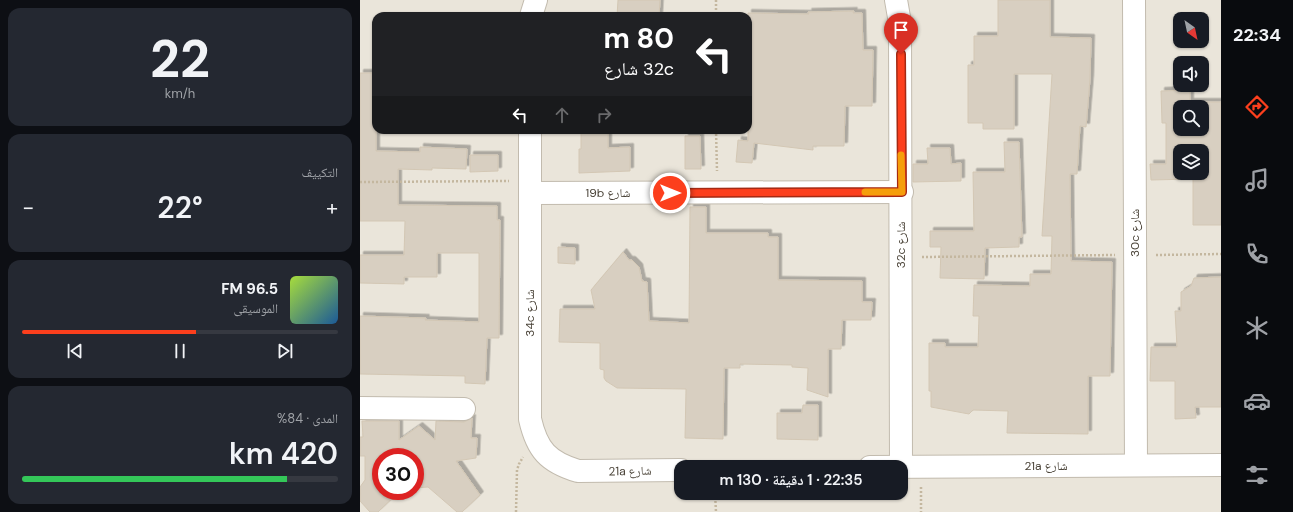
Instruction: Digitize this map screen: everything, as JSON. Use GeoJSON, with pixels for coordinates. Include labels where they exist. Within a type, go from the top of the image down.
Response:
{"type":"FeatureCollection","features":[{"type":"Feature","properties":{"kind":"street"},"geometry":{"type":"LineString","coordinates":[[526,0],[529,12]]}},
{"type":"Feature","properties":{"kind":"street"},"geometry":{"type":"LineString","coordinates":[[532,12],[536,0]]}},
{"type":"Feature","properties":{"kind":"street","name":"32c شارع"},"geometry":{"type":"LineString","coordinates":[[896,0],[900,24],[902,192],[901,460]]}},
{"type":"Feature","properties":{"kind":"street","name":"32c شارع"},"geometry":{"type":"LineString","coordinates":[[900,24],[908,0]]}},
{"type":"Feature","properties":{"kind":"street","name":"30c شارع"},"geometry":{"type":"LineString","coordinates":[[1134,0],[1136,466]]}},
{"type":"Feature","properties":{"kind":"street","name":"34c شارع"},"geometry":{"type":"LineString","coordinates":[[530,134],[530,419],[540,448],[551,459],[564,467],[578,471]]}},
{"type":"Feature","properties":{"kind":"street","name":"19b شارع"},"geometry":{"type":"LineString","coordinates":[[530,187],[717,194],[902,192]]}},
{"type":"Feature","properties":{"kind":"street"},"geometry":{"type":"LineString","coordinates":[[360,408],[464,409]]}},
{"type":"Feature","properties":{"kind":"street","name":"21a شارع"},"geometry":{"type":"LineString","coordinates":[[908,466],[1221,465]]}},
{"type":"Feature","properties":{"kind":"street","name":"21a شارع"},"geometry":{"type":"LineString","coordinates":[[578,471],[674,470]]}},
{"type":"Feature","properties":{"kind":"path"},"geometry":{"type":"LineString","coordinates":[[716,0],[716,12]]}},
{"type":"Feature","properties":{"kind":"path"},"geometry":{"type":"LineString","coordinates":[[716,134],[717,194]]}},
{"type":"Feature","properties":{"kind":"path"},"geometry":{"type":"LineString","coordinates":[[360,182],[530,187]]}},
{"type":"Feature","properties":{"kind":"path"},"geometry":{"type":"LineString","coordinates":[[901,257],[1221,254]]}},
{"type":"Feature","properties":{"kind":"path"},"geometry":{"type":"LineString","coordinates":[[516,512],[517,470],[519,464],[526,454],[540,448]]}},
{"type":"Feature","properties":{"kind":"path"},"geometry":{"type":"LineString","coordinates":[[715,500],[716,512]]}},
{"type":"Feature","properties":{"kind":"shaded area"},"geometry":{"type":"Polygon","coordinates":[[[360,0],[1221,0],[1221,512],[360,512],[360,0]]]}},
{"type":"Feature","properties":{"kind":"building"},"geometry":{"type":"Polygon","coordinates":[[[618,0],[660,0],[659,12],[617,12],[618,0]]]}},
{"type":"Feature","properties":{"kind":"building"},"geometry":{"type":"Polygon","coordinates":[[[998,0],[1050,0],[1050,37],[1091,38],[1090,79],[1086,127],[1080,126],[1077,174],[1070,174],[1071,261],[1112,262],[1110,376],[1088,376],[1088,434],[1007,433],[1008,411],[973,410],[969,414],[931,407],[931,391],[929,391],[929,343],[945,343],[945,347],[978,347],[979,316],[973,316],[974,285],[1030,286],[1030,274],[1051,274],[1052,236],[1042,236],[1052,74],[1014,74],[1014,129],[983,129],[983,123],[968,123],[968,65],[974,65],[974,36],[998,36],[998,0]]]}},
{"type":"Feature","properties":{"kind":"building"},"geometry":{"type":"Polygon","coordinates":[[[854,11],[853,13],[862,13],[863,50],[873,50],[872,106],[845,106],[844,146],[813,146],[813,150],[754,143],[752,163],[736,162],[738,140],[748,141],[748,134],[752,134],[752,13],[809,14],[808,12],[854,11]]]}},
{"type":"Feature","properties":{"kind":"building"},"geometry":{"type":"Polygon","coordinates":[[[360,73],[372,73],[372,134],[376,134],[376,151],[420,152],[420,147],[467,149],[466,169],[398,169],[398,205],[497,206],[497,220],[500,220],[499,338],[487,338],[485,384],[465,383],[465,376],[360,374],[360,316],[426,318],[425,320],[479,322],[479,253],[437,253],[437,277],[404,277],[404,284],[360,283],[360,255],[404,255],[405,221],[360,221],[360,73]]]}},
{"type":"Feature","properties":{"kind":"building"},"geometry":{"type":"Polygon","coordinates":[[[1161,91],[1190,92],[1190,100],[1173,100],[1173,136],[1209,136],[1209,102],[1221,102],[1221,225],[1193,225],[1193,180],[1209,180],[1209,144],[1173,144],[1173,179],[1151,180],[1150,164],[1166,164],[1166,123],[1162,123],[1161,91]]]}},
{"type":"Feature","properties":{"kind":"building"},"geometry":{"type":"Polygon","coordinates":[[[581,134],[608,134],[608,148],[630,147],[630,171],[579,173],[579,149],[581,149],[581,134]]]}},
{"type":"Feature","properties":{"kind":"building"},"geometry":{"type":"Polygon","coordinates":[[[685,136],[700,136],[701,169],[685,169],[685,136]]]}},
{"type":"Feature","properties":{"kind":"building"},"geometry":{"type":"Polygon","coordinates":[[[1004,142],[1019,142],[1022,237],[1019,237],[1019,247],[985,248],[984,279],[940,278],[941,247],[930,247],[930,231],[974,231],[973,172],[1005,172],[1004,142]]]}},
{"type":"Feature","properties":{"kind":"building"},"geometry":{"type":"Polygon","coordinates":[[[927,148],[950,148],[951,164],[961,163],[961,181],[913,182],[913,164],[928,164],[927,148]]]}},
{"type":"Feature","properties":{"kind":"building"},"geometry":{"type":"Polygon","coordinates":[[[470,155],[498,155],[498,171],[470,172],[470,155]]]}},
{"type":"Feature","properties":{"kind":"building"},"geometry":{"type":"Polygon","coordinates":[[[690,207],[706,207],[706,233],[768,233],[768,237],[778,237],[778,280],[862,281],[862,302],[872,302],[871,320],[842,320],[841,349],[828,349],[828,397],[807,390],[808,368],[792,367],[792,365],[740,364],[740,368],[724,368],[723,439],[685,438],[686,389],[617,388],[606,381],[604,378],[604,370],[600,369],[600,343],[559,342],[560,309],[595,309],[591,290],[623,252],[629,260],[632,260],[639,267],[642,281],[647,282],[649,321],[689,323],[690,207]]]}},
{"type":"Feature","properties":{"kind":"building"},"geometry":{"type":"Polygon","coordinates":[[[558,247],[575,248],[575,264],[558,263],[558,247]]]}},
{"type":"Feature","properties":{"kind":"building"},"geometry":{"type":"Polygon","coordinates":[[[1221,277],[1221,407],[1195,407],[1196,418],[1175,419],[1175,381],[1150,381],[1151,347],[1177,347],[1175,311],[1181,311],[1181,292],[1191,286],[1194,278],[1221,277]]]}},
{"type":"Feature","properties":{"kind":"building"},"geometry":{"type":"Polygon","coordinates":[[[803,405],[818,405],[818,440],[777,439],[777,413],[802,413],[803,405]]]}},
{"type":"Feature","properties":{"kind":"building"},"geometry":{"type":"Polygon","coordinates":[[[472,418],[471,438],[477,438],[476,458],[456,461],[480,495],[462,512],[457,512],[428,487],[424,487],[424,448],[372,448],[372,500],[391,500],[378,512],[370,512],[360,501],[360,487],[365,480],[365,456],[360,456],[360,437],[363,437],[362,421],[399,421],[399,440],[419,426],[435,440],[436,421],[464,422],[472,418]]]}},
{"type":"Feature","properties":{"kind":"slow traffic"},"geometry":{"type":"LineString","coordinates":[[865,192],[902,192],[901,155]]}},
{"type":"Feature","properties":{"kind":"route"},"geometry":{"type":"LineString","coordinates":[[670,193],[717,194],[902,192],[901,54]]}}]}
